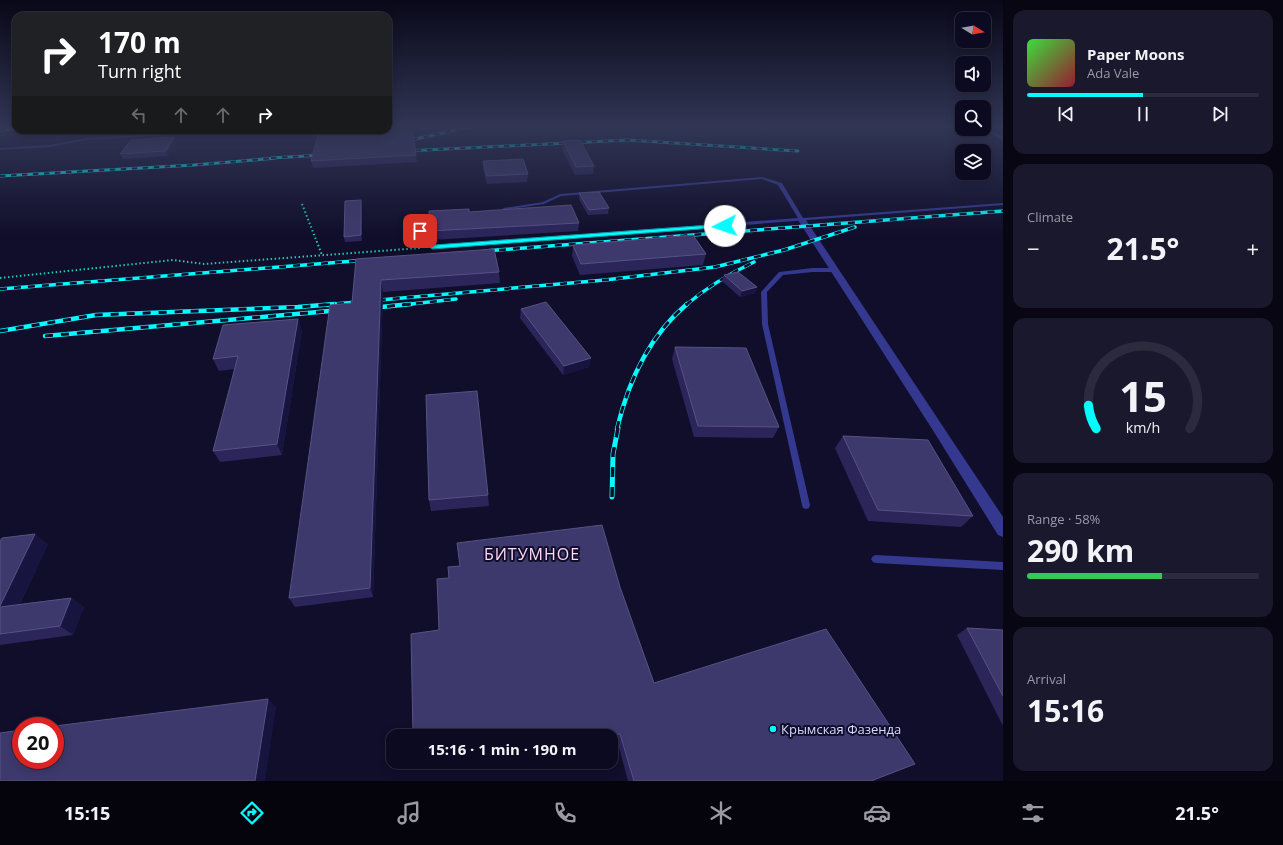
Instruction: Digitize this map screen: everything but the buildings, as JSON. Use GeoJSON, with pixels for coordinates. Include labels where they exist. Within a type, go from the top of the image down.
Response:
{"type":"FeatureCollection","features":[{"type":"Feature","properties":{"kind":"street"},"geometry":{"type":"LineString","coordinates":[[802,220],[939,429],[1003,530]]}},
{"type":"Feature","properties":{"kind":"lane"},"geometry":{"type":"LineString","coordinates":[[504,209],[544,203],[560,195],[762,178],[780,184],[802,220]]}},
{"type":"Feature","properties":{"kind":"lane"},"geometry":{"type":"LineString","coordinates":[[415,223],[424,240],[432,247],[1003,204]]}},
{"type":"Feature","properties":{"kind":"lane"},"geometry":{"type":"LineString","coordinates":[[806,504],[765,324],[764,292],[781,273],[813,270],[835,270]]}},
{"type":"Feature","properties":{"kind":"lane"},"geometry":{"type":"LineString","coordinates":[[876,559],[1003,566]]}},
{"type":"Feature","properties":{"kind":"path"},"geometry":{"type":"LineString","coordinates":[[302,204],[322,255]]}},
{"type":"Feature","properties":{"kind":"path"},"geometry":{"type":"LineString","coordinates":[[0,278],[173,260],[204,264],[432,247]]}},
{"type":"Feature","properties":{"kind":"railway"},"geometry":{"type":"LineString","coordinates":[[0,176],[224,162]]}},
{"type":"Feature","properties":{"kind":"railway"},"geometry":{"type":"LineString","coordinates":[[485,251],[1003,211]]}},
{"type":"Feature","properties":{"kind":"railway"},"geometry":{"type":"LineString","coordinates":[[327,305],[605,280],[715,267],[784,250],[855,227]]}},
{"type":"Feature","properties":{"kind":"railway"},"geometry":{"type":"LineString","coordinates":[[0,289],[367,260]]}},
{"type":"Feature","properties":{"kind":"railway"},"geometry":{"type":"LineString","coordinates":[[686,305],[718,281],[754,262]]}},
{"type":"Feature","properties":{"kind":"railway"},"geometry":{"type":"LineString","coordinates":[[411,304],[456,299]]}},
{"type":"Feature","properties":{"kind":"railway"},"geometry":{"type":"LineString","coordinates":[[327,305],[335,304]]}},
{"type":"Feature","properties":{"kind":"railway"},"geometry":{"type":"LineString","coordinates":[[371,308],[411,304]]}},
{"type":"Feature","properties":{"kind":"railway"},"geometry":{"type":"LineString","coordinates":[[402,305],[411,304]]}},
{"type":"Feature","properties":{"kind":"railway"},"geometry":{"type":"LineString","coordinates":[[0,331],[96,315],[327,305]]}},
{"type":"Feature","properties":{"kind":"railway"},"geometry":{"type":"LineString","coordinates":[[617,429],[627,394],[642,361],[662,330],[686,305]]}},
{"type":"Feature","properties":{"kind":"railway"},"geometry":{"type":"LineString","coordinates":[[45,336],[341,310]]}},
{"type":"Feature","properties":{"kind":"railway"},"geometry":{"type":"LineString","coordinates":[[612,497],[613,454],[618,428]]}},
{"type":"Feature","properties":{"kind":"place","name":"Крымская Фазенда"},"geometry":{"type":"Point","coordinates":[773,729]}},
{"type":"Feature","properties":{"kind":"district","name":"БИТУМНОЕ"},"geometry":{"type":"Point","coordinates":[532,554]}},
{"type":"Feature","properties":{"kind":"route"},"geometry":{"type":"LineString","coordinates":[[420,231],[424,240],[432,247],[725,226]]}}]}
